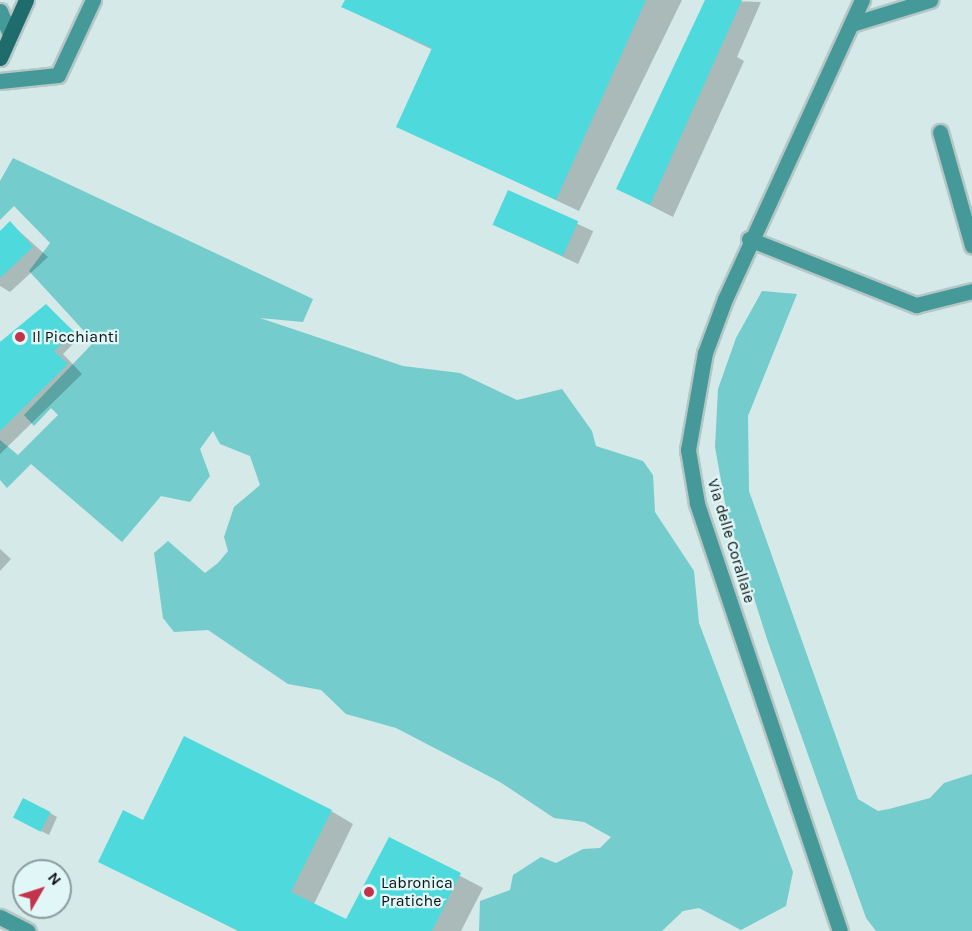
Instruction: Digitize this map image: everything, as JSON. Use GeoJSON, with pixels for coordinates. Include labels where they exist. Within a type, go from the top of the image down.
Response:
{"type":"FeatureCollection","features":[{"type":"Feature","properties":{"kind":"street"},"geometry":{"type":"LineString","coordinates":[[0,58],[26,0]]}},
{"type":"Feature","properties":{"kind":"street"},"geometry":{"type":"LineString","coordinates":[[0,81],[58,75],[93,0]]}},
{"type":"Feature","properties":{"kind":"street","name":"Via delle Corallaie"},"geometry":{"type":"LineString","coordinates":[[840,931],[697,503],[688,450],[705,353],[749,239],[862,0]]}},
{"type":"Feature","properties":{"kind":"street"},"geometry":{"type":"LineString","coordinates":[[852,24],[930,0]]}},
{"type":"Feature","properties":{"kind":"street"},"geometry":{"type":"LineString","coordinates":[[0,11],[10,35]]}},
{"type":"Feature","properties":{"kind":"street"},"geometry":{"type":"LineString","coordinates":[[940,132],[972,246]]}},
{"type":"Feature","properties":{"kind":"street"},"geometry":{"type":"LineString","coordinates":[[749,239],[916,305],[972,291]]}},
{"type":"Feature","properties":{"kind":"street"},"geometry":{"type":"LineString","coordinates":[[0,917],[28,931]]}},
{"type":"Feature","properties":{"kind":"shaded area"},"geometry":{"type":"Polygon","coordinates":[[[13,158],[313,299],[303,322],[260,318],[403,366],[460,373],[517,400],[562,389],[592,431],[596,446],[643,461],[653,475],[655,512],[694,571],[699,623],[793,872],[786,906],[741,930],[699,908],[683,911],[662,931],[479,931],[480,901],[510,890],[513,875],[541,857],[556,863],[583,849],[600,848],[611,837],[584,822],[554,818],[500,782],[396,728],[346,714],[321,690],[288,684],[208,630],[174,632],[163,618],[154,553],[168,541],[205,573],[218,563],[228,551],[224,537],[234,507],[260,485],[250,456],[220,444],[213,431],[200,449],[210,476],[190,502],[161,496],[122,542],[31,464],[7,488],[0,480],[0,440],[18,455],[58,415],[51,408],[34,426],[24,415],[94,342],[29,271],[50,243],[14,206],[0,220],[0,181],[13,158]]]}},
{"type":"Feature","properties":{"kind":"shaded area"},"geometry":{"type":"Polygon","coordinates":[[[762,291],[797,294],[748,416],[749,491],[858,799],[878,811],[889,809],[930,798],[944,783],[972,774],[972,931],[876,931],[866,918],[768,642],[727,514],[715,447],[718,389],[736,338],[762,291]]]}},
{"type":"Feature","properties":{"kind":"building"},"geometry":{"type":"Polygon","coordinates":[[[345,0],[646,0],[556,200],[396,127],[432,48],[341,7],[345,0]]]}},
{"type":"Feature","properties":{"kind":"building"},"geometry":{"type":"Polygon","coordinates":[[[705,0],[742,0],[650,205],[616,189],[705,0]]]}},
{"type":"Feature","properties":{"kind":"building"},"geometry":{"type":"Polygon","coordinates":[[[508,190],[578,221],[563,256],[493,225],[508,190]]]}},
{"type":"Feature","properties":{"kind":"building"},"geometry":{"type":"Polygon","coordinates":[[[10,221],[33,247],[0,278],[0,231],[10,221]]]}},
{"type":"Feature","properties":{"kind":"building"},"geometry":{"type":"Polygon","coordinates":[[[46,304],[74,332],[54,351],[68,364],[0,431],[0,342],[46,304]]]}},
{"type":"Feature","properties":{"kind":"building"},"geometry":{"type":"Polygon","coordinates":[[[184,736],[332,810],[291,892],[346,919],[389,837],[461,873],[432,931],[239,931],[98,862],[123,810],[143,820],[184,736]]]}},
{"type":"Feature","properties":{"kind":"building"},"geometry":{"type":"Polygon","coordinates":[[[23,798],[51,812],[41,832],[13,818],[23,798]]]}},
{"type":"Feature","properties":{"kind":"place","name":"Il Picchianti"},"geometry":{"type":"Point","coordinates":[20,337]}},
{"type":"Feature","properties":{"kind":"place","name":"Labronica Pratiche"},"geometry":{"type":"Point","coordinates":[369,892]}}]}
